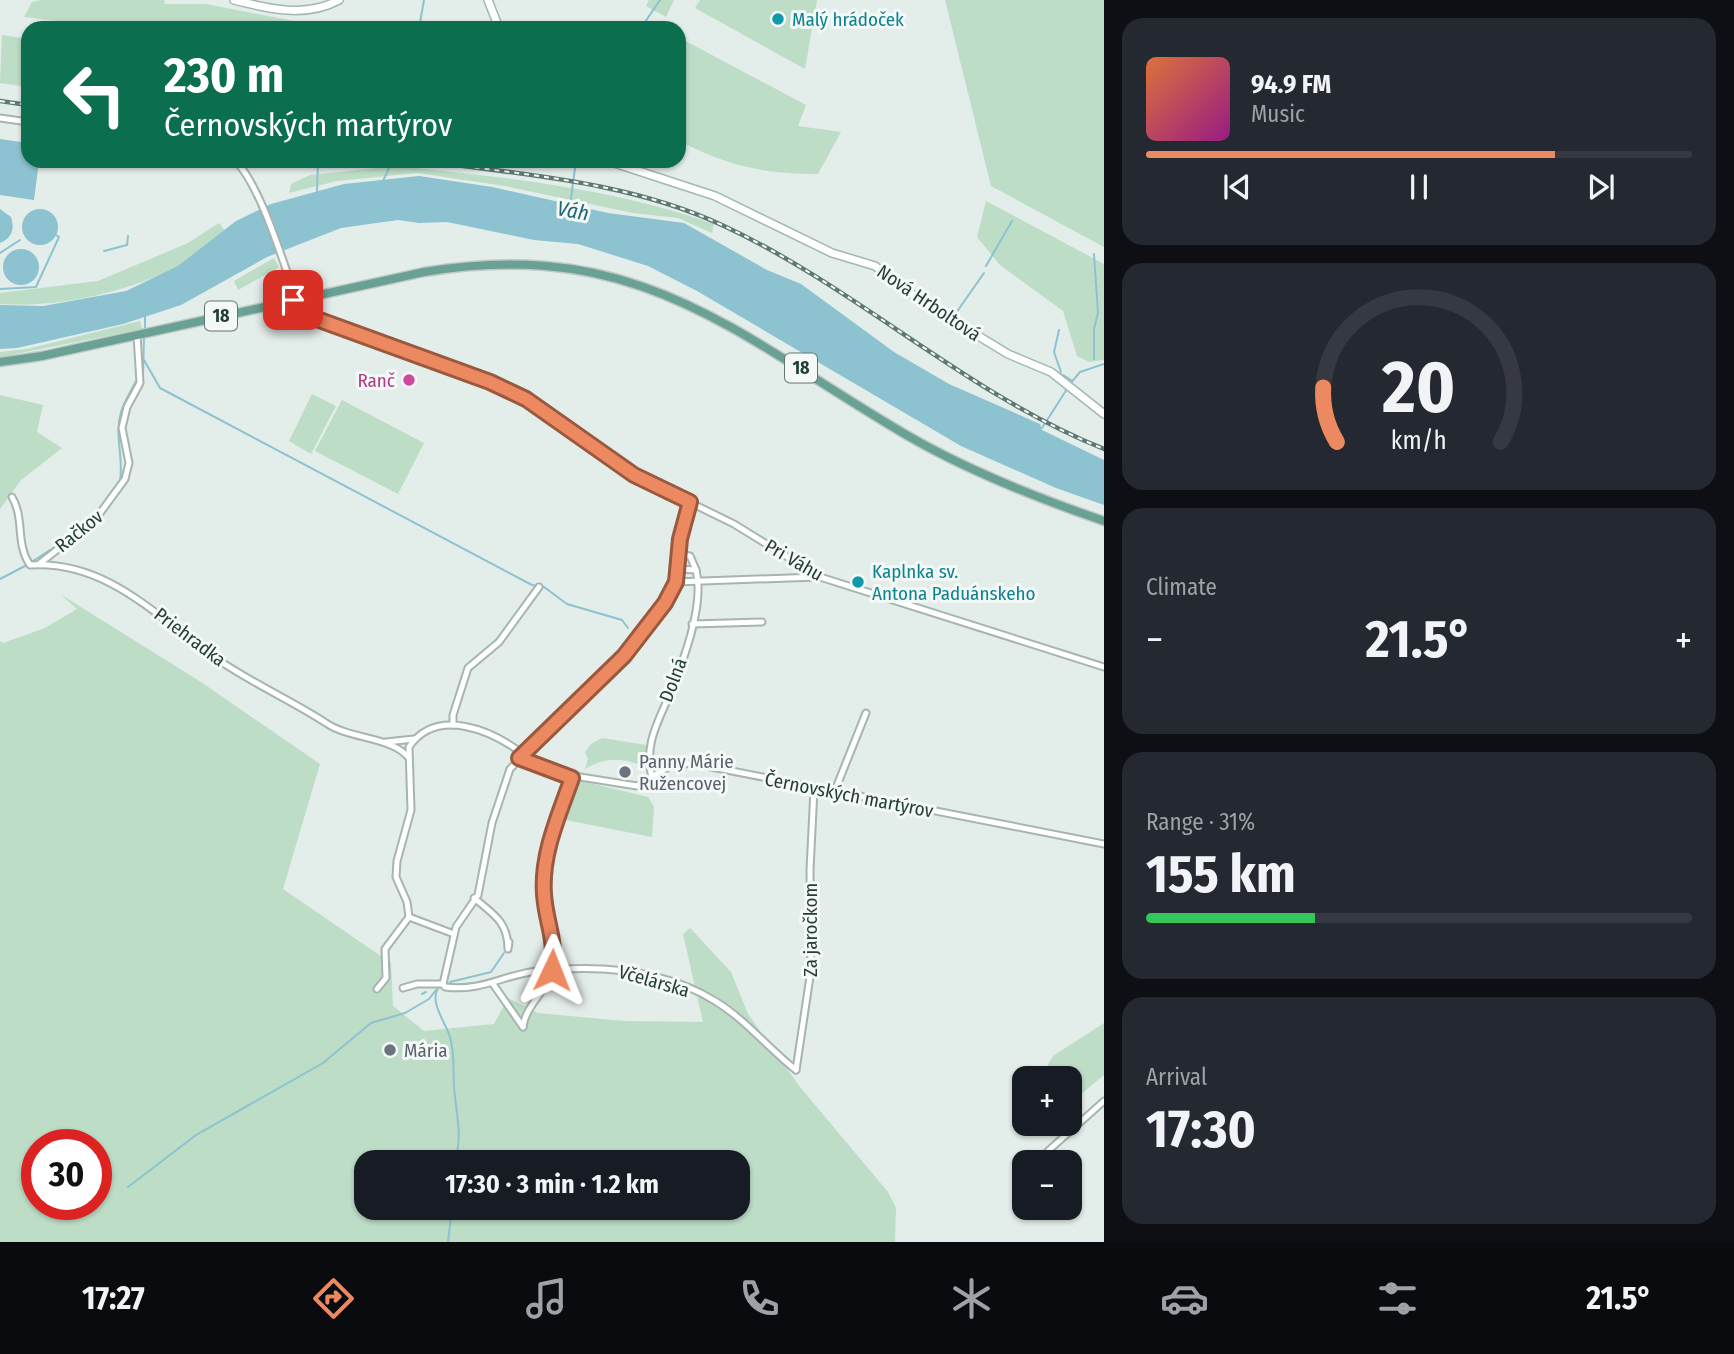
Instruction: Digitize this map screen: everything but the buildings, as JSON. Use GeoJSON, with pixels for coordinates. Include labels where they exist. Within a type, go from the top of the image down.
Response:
{"type":"FeatureCollection","features":[{"type":"Feature","properties":{"kind":"main road","name":"18"},"geometry":{"type":"LineString","coordinates":[[0,362],[463,266],[542,265],[610,275],[685,301],[957,462],[998,482],[1104,521]]}},
{"type":"Feature","properties":{"kind":"street"},"geometry":{"type":"LineString","coordinates":[[234,0],[295,11],[319,8],[339,0]]}},
{"type":"Feature","properties":{"kind":"street"},"geometry":{"type":"LineString","coordinates":[[488,0],[496,21]]}},
{"type":"Feature","properties":{"kind":"street"},"geometry":{"type":"LineString","coordinates":[[0,118],[21,121]]}},
{"type":"Feature","properties":{"kind":"street"},"geometry":{"type":"LineString","coordinates":[[240,168],[259,202],[281,255],[293,300]]}},
{"type":"Feature","properties":{"kind":"street","name":"Nová Hrboltová"},"geometry":{"type":"LineString","coordinates":[[631,168],[715,196],[832,253],[875,266],[940,313],[1015,358],[1051,372],[1104,414]]}},
{"type":"Feature","properties":{"kind":"street","name":"Pri Váhu"},"geometry":{"type":"LineString","coordinates":[[293,300],[303,314],[490,382],[526,399],[634,475],[734,524],[820,577],[1104,667]]}},
{"type":"Feature","properties":{"kind":"street","name":"Račkov"},"geometry":{"type":"LineString","coordinates":[[39,564],[96,520],[125,479],[129,463],[122,428],[127,407],[140,383],[142,334]]}},
{"type":"Feature","properties":{"kind":"street"},"geometry":{"type":"LineString","coordinates":[[12,497],[20,512],[22,552],[30,565],[39,564]]}},
{"type":"Feature","properties":{"kind":"street"},"geometry":{"type":"LineString","coordinates":[[444,985],[454,934],[476,897],[501,788],[521,756],[624,656],[665,603],[676,582],[678,554],[690,502]]}},
{"type":"Feature","properties":{"kind":"street"},"geometry":{"type":"LineString","coordinates":[[678,554],[690,556],[699,582]]}},
{"type":"Feature","properties":{"kind":"street","name":"Priehradka"},"geometry":{"type":"LineString","coordinates":[[39,564],[94,576],[130,592],[224,663],[334,729],[377,741],[402,751],[408,757]]}},
{"type":"Feature","properties":{"kind":"street"},"geometry":{"type":"LineString","coordinates":[[678,569],[696,570]]}},
{"type":"Feature","properties":{"kind":"street"},"geometry":{"type":"LineString","coordinates":[[676,582],[820,577]]}},
{"type":"Feature","properties":{"kind":"street","name":"Dolná"},"geometry":{"type":"LineString","coordinates":[[652,778],[649,765],[653,731],[677,675],[692,624],[699,582]]}},
{"type":"Feature","properties":{"kind":"street"},"geometry":{"type":"LineString","coordinates":[[377,741],[414,739],[453,725],[453,715],[468,668],[499,642],[539,587]]}},
{"type":"Feature","properties":{"kind":"street"},"geometry":{"type":"LineString","coordinates":[[692,624],[762,622]]}},
{"type":"Feature","properties":{"kind":"street"},"geometry":{"type":"LineString","coordinates":[[834,793],[866,713]]}},
{"type":"Feature","properties":{"kind":"street","name":"Černovských martýrov"},"geometry":{"type":"LineString","coordinates":[[453,725],[488,732],[521,756],[572,778],[637,786],[670,766],[691,764],[1104,844]]}},
{"type":"Feature","properties":{"kind":"street"},"geometry":{"type":"LineString","coordinates":[[377,989],[386,978],[384,949],[409,917],[407,902],[396,877],[397,861],[411,810],[408,757],[409,747],[414,739]]}},
{"type":"Feature","properties":{"kind":"street"},"geometry":{"type":"LineString","coordinates":[[493,984],[523,1027],[524,1016],[548,983],[552,970],[555,948],[543,880],[551,838],[572,778]]}},
{"type":"Feature","properties":{"kind":"street","name":"Za jaročkom"},"geometry":{"type":"LineString","coordinates":[[796,1070],[811,970],[810,870],[814,789]]}},
{"type":"Feature","properties":{"kind":"street"},"geometry":{"type":"LineString","coordinates":[[476,897],[505,928],[509,942]]}},
{"type":"Feature","properties":{"kind":"street"},"geometry":{"type":"LineString","coordinates":[[409,917],[454,934]]}},
{"type":"Feature","properties":{"kind":"street","name":"Včelárska"},"geometry":{"type":"LineString","coordinates":[[403,988],[418,984],[493,984],[518,973],[552,970],[609,969],[644,975],[715,1001],[796,1070]]}},
{"type":"Feature","properties":{"kind":"street"},"geometry":{"type":"LineString","coordinates":[[1049,1150],[1104,1101]]}},
{"type":"Feature","properties":{"kind":"green space"},"geometry":{"type":"Polygon","coordinates":[[[164,0],[165,4],[206,4],[294,21],[56,21],[24,17],[32,2],[164,0]]]}},
{"type":"Feature","properties":{"kind":"green space"},"geometry":{"type":"Polygon","coordinates":[[[649,0],[674,0],[666,17],[646,6],[649,0]]]}},
{"type":"Feature","properties":{"kind":"green space"},"geometry":{"type":"Polygon","coordinates":[[[700,0],[817,0],[805,69],[695,8],[700,0]]]}},
{"type":"Feature","properties":{"kind":"green space"},"geometry":{"type":"Polygon","coordinates":[[[945,0],[1104,0],[1104,247],[991,186],[945,0]]]}},
{"type":"Feature","properties":{"kind":"green space"},"geometry":{"type":"Polygon","coordinates":[[[2,35],[21,38],[21,86],[0,83],[2,35]]]}},
{"type":"Feature","properties":{"kind":"green space"},"geometry":{"type":"Polygon","coordinates":[[[686,41],[806,105],[798,126],[841,132],[818,174],[763,170],[714,157],[686,144],[686,41]]]}},
{"type":"Feature","properties":{"kind":"green space"},"geometry":{"type":"Polygon","coordinates":[[[378,168],[414,168],[517,180],[637,201],[714,224],[712,233],[678,218],[633,213],[505,186],[417,173],[337,181],[289,193],[291,184],[310,175],[378,168]]]}},
{"type":"Feature","properties":{"kind":"green space"},"geometry":{"type":"Polygon","coordinates":[[[986,201],[1104,264],[1104,360],[1089,362],[1077,356],[1063,311],[1000,265],[977,237],[986,201]]]}},
{"type":"Feature","properties":{"kind":"green space"},"geometry":{"type":"Polygon","coordinates":[[[219,223],[225,231],[198,255],[143,281],[72,300],[24,305],[0,304],[0,293],[98,281],[188,243],[219,223]]]}},
{"type":"Feature","properties":{"kind":"green space"},"geometry":{"type":"Polygon","coordinates":[[[274,258],[279,267],[238,290],[234,281],[274,258]]]}},
{"type":"Feature","properties":{"kind":"green space"},"geometry":{"type":"Polygon","coordinates":[[[140,321],[142,329],[0,357],[0,352],[27,349],[140,321]]]}},
{"type":"Feature","properties":{"kind":"green space"},"geometry":{"type":"Polygon","coordinates":[[[312,394],[336,406],[311,454],[289,441],[312,394]]]}},
{"type":"Feature","properties":{"kind":"green space"},"geometry":{"type":"Polygon","coordinates":[[[0,395],[43,405],[37,432],[62,448],[21,480],[0,509],[0,395]]]}},
{"type":"Feature","properties":{"kind":"green space"},"geometry":{"type":"Polygon","coordinates":[[[342,400],[424,443],[398,494],[315,451],[342,400]]]}},
{"type":"Feature","properties":{"kind":"green space"},"geometry":{"type":"Polygon","coordinates":[[[60,594],[201,682],[320,764],[283,889],[391,963],[393,1006],[424,1031],[494,1024],[508,998],[538,1013],[624,1021],[703,1022],[683,934],[690,928],[731,972],[748,1014],[800,1087],[888,1192],[896,1208],[895,1242],[0,1242],[0,641],[3,643],[45,628],[77,609],[60,594]]]}},
{"type":"Feature","properties":{"kind":"green space"},"geometry":{"type":"Polygon","coordinates":[[[602,738],[646,745],[646,767],[608,760],[585,769],[588,759],[585,752],[591,744],[602,738]]]}},
{"type":"Feature","properties":{"kind":"green space"},"geometry":{"type":"Polygon","coordinates":[[[577,780],[648,797],[654,807],[652,837],[561,819],[577,780]]]}},
{"type":"Feature","properties":{"kind":"green space"},"geometry":{"type":"Polygon","coordinates":[[[1104,1023],[1104,1075],[1082,1093],[1082,1066],[1047,1066],[1053,1056],[1104,1023]]]}},
{"type":"Feature","properties":{"kind":"water"},"geometry":{"type":"Polygon","coordinates":[[[0,139],[21,142],[21,168],[38,168],[34,200],[0,195],[0,139]]]}},
{"type":"Feature","properties":{"kind":"water","name":"Váh"},"geometry":{"type":"Polygon","coordinates":[[[419,176],[492,187],[608,213],[684,223],[767,270],[801,284],[894,352],[949,384],[1040,424],[1042,430],[1104,460],[1104,505],[1056,488],[961,446],[697,291],[648,266],[578,244],[534,240],[447,222],[419,223],[398,220],[341,228],[267,257],[181,305],[123,324],[17,348],[0,349],[0,305],[43,306],[126,291],[178,266],[236,221],[271,204],[344,184],[419,176]]]}},
{"type":"Feature","properties":{"kind":"water"},"geometry":{"type":"Polygon","coordinates":[[[0,209],[11,217],[13,225],[10,236],[0,243],[0,209]]]}},
{"type":"Feature","properties":{"kind":"water"},"geometry":{"type":"Polygon","coordinates":[[[40,209],[53,214],[58,227],[53,240],[40,245],[27,240],[22,227],[27,214],[40,209]]]}},
{"type":"Feature","properties":{"kind":"water"},"geometry":{"type":"Polygon","coordinates":[[[21,249],[34,254],[39,267],[34,280],[21,285],[8,280],[3,267],[8,254],[21,249]]]}},
{"type":"Feature","properties":{"kind":"waterway"},"geometry":{"type":"LineString","coordinates":[[420,21],[424,0]]}},
{"type":"Feature","properties":{"kind":"waterway"},"geometry":{"type":"LineString","coordinates":[[646,21],[660,0]]}},
{"type":"Feature","properties":{"kind":"waterway"},"geometry":{"type":"LineString","coordinates":[[317,191],[318,168]]}},
{"type":"Feature","properties":{"kind":"waterway"},"geometry":{"type":"LineString","coordinates":[[383,181],[389,168]]}},
{"type":"Feature","properties":{"kind":"waterway","name":"Váh"},"geometry":{"type":"LineString","coordinates":[[570,205],[575,168]]}},
{"type":"Feature","properties":{"kind":"waterway"},"geometry":{"type":"LineString","coordinates":[[986,266],[1012,221]]}},
{"type":"Feature","properties":{"kind":"waterway"},"geometry":{"type":"LineString","coordinates":[[0,289],[36,287],[59,237],[56,235]]}},
{"type":"Feature","properties":{"kind":"waterway"},"geometry":{"type":"LineString","coordinates":[[104,251],[127,245],[128,236]]}},
{"type":"Feature","properties":{"kind":"waterway"},"geometry":{"type":"LineString","coordinates":[[0,253],[20,240]]}},
{"type":"Feature","properties":{"kind":"waterway"},"geometry":{"type":"LineString","coordinates":[[1094,254],[1098,313],[1094,329],[1094,359]]}},
{"type":"Feature","properties":{"kind":"waterway"},"geometry":{"type":"LineString","coordinates":[[956,313],[984,273]]}},
{"type":"Feature","properties":{"kind":"waterway"},"geometry":{"type":"LineString","coordinates":[[145,316],[145,331]]}},
{"type":"Feature","properties":{"kind":"waterway"},"geometry":{"type":"LineString","coordinates":[[1059,330],[1054,352],[1061,372]]}},
{"type":"Feature","properties":{"kind":"waterway"},"geometry":{"type":"LineString","coordinates":[[143,377],[144,336]]}},
{"type":"Feature","properties":{"kind":"waterway"},"geometry":{"type":"LineString","coordinates":[[144,360],[160,388],[532,585],[544,587],[567,604],[622,620],[628,628]]}},
{"type":"Feature","properties":{"kind":"waterway"},"geometry":{"type":"LineString","coordinates":[[1070,384],[1080,372],[1104,364]]}},
{"type":"Feature","properties":{"kind":"waterway"},"geometry":{"type":"LineString","coordinates":[[1063,375],[1071,380]]}},
{"type":"Feature","properties":{"kind":"waterway"},"geometry":{"type":"LineString","coordinates":[[120,481],[119,421],[136,381]]}},
{"type":"Feature","properties":{"kind":"waterway"},"geometry":{"type":"LineString","coordinates":[[1042,428],[1067,389]]}},
{"type":"Feature","properties":{"kind":"waterway"},"geometry":{"type":"LineString","coordinates":[[33,561],[64,541]]}},
{"type":"Feature","properties":{"kind":"waterway"},"geometry":{"type":"LineString","coordinates":[[0,579],[25,566]]}},
{"type":"Feature","properties":{"kind":"waterway"},"geometry":{"type":"LineString","coordinates":[[450,982],[491,972],[504,953]]}},
{"type":"Feature","properties":{"kind":"waterway"},"geometry":{"type":"LineString","coordinates":[[439,987],[436,993],[437,1005],[450,1037],[453,1056],[459,1133],[457,1150]]}},
{"type":"Feature","properties":{"kind":"waterway"},"geometry":{"type":"LineString","coordinates":[[128,1187],[196,1135],[323,1063],[371,1023],[405,1013],[429,999],[436,990]]}},
{"type":"Feature","properties":{"kind":"waterway"},"geometry":{"type":"LineString","coordinates":[[422,994],[426,992]]}},
{"type":"Feature","properties":{"kind":"waterway"},"geometry":{"type":"LineString","coordinates":[[448,1242],[451,1220]]}},
{"type":"Feature","properties":{"kind":"railway"},"geometry":{"type":"LineString","coordinates":[[0,101],[21,104]]}},
{"type":"Feature","properties":{"kind":"railway"},"geometry":{"type":"LineString","coordinates":[[478,168],[615,190],[689,211],[724,226],[820,279],[1006,400],[1104,449]]}},
{"type":"Feature","properties":{"kind":"place","name":"Malý hrádoček"},"geometry":{"type":"Point","coordinates":[778,19]}},
{"type":"Feature","properties":{"kind":"place","name":"Ranč"},"geometry":{"type":"Point","coordinates":[409,380]}},
{"type":"Feature","properties":{"kind":"place","name":"Kaplnka sv. Antona Paduánskeho"},"geometry":{"type":"Point","coordinates":[858,582]}},
{"type":"Feature","properties":{"kind":"place","name":"Panny Márie Ružencovej"},"geometry":{"type":"Point","coordinates":[625,772]}},
{"type":"Feature","properties":{"kind":"place","name":"Mária"},"geometry":{"type":"Point","coordinates":[390,1050]}},
{"type":"Feature","properties":{"kind":"route"},"geometry":{"type":"LineString","coordinates":[[293,300],[303,314],[490,382],[526,399],[565,423],[634,475],[690,502],[680,539],[676,582],[665,603],[624,656],[519,758],[555,774],[572,778],[551,838],[543,880],[555,948],[552,970]]}}]}
